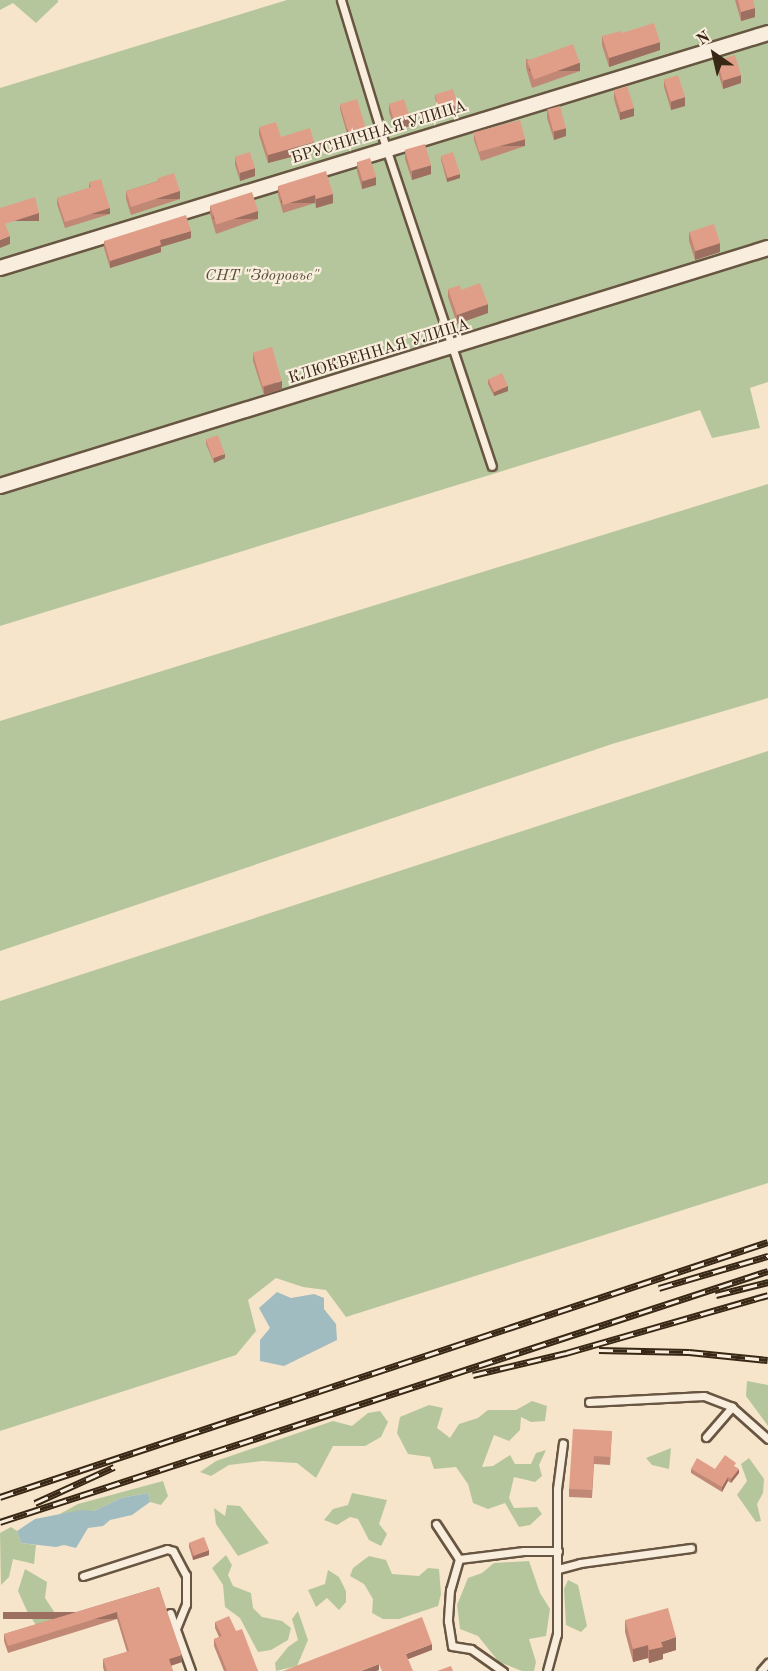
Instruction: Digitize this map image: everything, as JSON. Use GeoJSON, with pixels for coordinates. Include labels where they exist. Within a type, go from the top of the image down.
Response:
{"type":"FeatureCollection","features":[{"type":"Feature","properties":{"kind":"street","name":"БРУСНИЧНАЯ УЛИЦА"},"geometry":{"type":"LineString","coordinates":[[0,268],[386,148],[768,33]]}},
{"type":"Feature","properties":{"kind":"street","name":"КЛЮКВЕННАЯ УЛИЦА"},"geometry":{"type":"LineString","coordinates":[[0,486],[768,248]]}},
{"type":"Feature","properties":{"kind":"lane"},"geometry":{"type":"LineString","coordinates":[[341,0],[386,148],[492,466]]}},
{"type":"Feature","properties":{"kind":"lane"},"geometry":{"type":"LineString","coordinates":[[589,1402],[704,1396],[732,1407],[768,1439]]}},
{"type":"Feature","properties":{"kind":"lane"},"geometry":{"type":"LineString","coordinates":[[706,1437],[732,1407]]}},
{"type":"Feature","properties":{"kind":"lane"},"geometry":{"type":"LineString","coordinates":[[548,1671],[557,1634],[557,1489],[563,1443]]}},
{"type":"Feature","properties":{"kind":"lane"},"geometry":{"type":"LineString","coordinates":[[436,1524],[459,1559],[450,1590],[448,1621],[452,1646],[471,1649],[503,1671]]}},
{"type":"Feature","properties":{"kind":"lane"},"geometry":{"type":"LineString","coordinates":[[558,1569],[591,1561],[691,1548]]}},
{"type":"Feature","properties":{"kind":"lane"},"geometry":{"type":"LineString","coordinates":[[83,1576],[167,1549],[173,1551],[186,1575],[186,1604],[176,1629]]}},
{"type":"Feature","properties":{"kind":"lane"},"geometry":{"type":"LineString","coordinates":[[459,1559],[524,1551],[558,1551]]}},
{"type":"Feature","properties":{"kind":"lane"},"geometry":{"type":"LineString","coordinates":[[170,1613],[191,1671]]}},
{"type":"Feature","properties":{"kind":"lane"},"geometry":{"type":"LineString","coordinates":[[761,1671],[768,1663]]}},
{"type":"Feature","properties":{"kind":"green space"},"geometry":{"type":"Polygon","coordinates":[[[0,0],[58,0],[58,2],[36,23],[13,3],[0,10],[0,0]]]}},
{"type":"Feature","properties":{"kind":"green space","name":"СНТ \"Здоровье\""},"geometry":{"type":"Polygon","coordinates":[[[287,0],[768,0],[768,382],[750,388],[760,428],[712,438],[700,410],[0,626],[0,88],[287,0]]]}},
{"type":"Feature","properties":{"kind":"green space"},"geometry":{"type":"Polygon","coordinates":[[[768,484],[768,698],[612,744],[0,951],[0,721],[768,484]]]}},
{"type":"Feature","properties":{"kind":"green space"},"geometry":{"type":"Polygon","coordinates":[[[768,751],[768,1183],[346,1317],[326,1290],[303,1287],[276,1278],[248,1300],[256,1331],[236,1355],[0,1431],[0,1001],[768,751]]]}},
{"type":"Feature","properties":{"kind":"green space"},"geometry":{"type":"Polygon","coordinates":[[[747,1381],[768,1385],[768,1426],[746,1396],[747,1381]]]}},
{"type":"Feature","properties":{"kind":"green space"},"geometry":{"type":"Polygon","coordinates":[[[532,1401],[547,1406],[545,1421],[531,1422],[521,1417],[520,1430],[509,1441],[494,1435],[482,1467],[493,1466],[510,1455],[515,1464],[531,1464],[536,1453],[546,1450],[539,1465],[542,1476],[535,1482],[514,1477],[509,1498],[514,1508],[537,1507],[542,1514],[530,1525],[519,1527],[505,1503],[488,1509],[473,1503],[468,1484],[456,1467],[434,1469],[430,1457],[408,1454],[397,1433],[400,1417],[429,1405],[443,1408],[437,1428],[450,1438],[459,1424],[478,1418],[488,1410],[516,1410],[532,1401]]]}},
{"type":"Feature","properties":{"kind":"green space"},"geometry":{"type":"Polygon","coordinates":[[[380,1411],[388,1422],[381,1437],[365,1446],[333,1446],[316,1478],[297,1463],[262,1461],[229,1465],[211,1476],[200,1472],[216,1461],[333,1421],[352,1426],[368,1413],[380,1411]]]}},
{"type":"Feature","properties":{"kind":"green space"},"geometry":{"type":"Polygon","coordinates":[[[671,1448],[669,1469],[652,1465],[646,1458],[671,1448]]]}},
{"type":"Feature","properties":{"kind":"green space"},"geometry":{"type":"Polygon","coordinates":[[[749,1458],[764,1479],[763,1493],[757,1504],[761,1521],[756,1522],[737,1495],[747,1481],[741,1464],[749,1458]]]}},
{"type":"Feature","properties":{"kind":"green space"},"geometry":{"type":"Polygon","coordinates":[[[163,1481],[168,1496],[161,1505],[150,1502],[148,1493],[121,1498],[94,1511],[58,1515],[78,1504],[163,1481]]]}},
{"type":"Feature","properties":{"kind":"green space"},"geometry":{"type":"Polygon","coordinates":[[[352,1493],[387,1500],[379,1524],[387,1534],[381,1546],[369,1540],[358,1519],[350,1517],[337,1525],[324,1520],[333,1509],[348,1505],[352,1493]]]}},
{"type":"Feature","properties":{"kind":"green space"},"geometry":{"type":"Polygon","coordinates":[[[227,1505],[240,1506],[269,1543],[238,1556],[216,1524],[214,1508],[225,1516],[227,1505]]]}},
{"type":"Feature","properties":{"kind":"green space"},"geometry":{"type":"Polygon","coordinates":[[[11,1527],[17,1531],[21,1543],[36,1545],[34,1564],[13,1559],[9,1577],[1,1585],[0,1533],[11,1527]]]}},
{"type":"Feature","properties":{"kind":"green space"},"geometry":{"type":"Polygon","coordinates":[[[226,1555],[232,1565],[228,1575],[233,1586],[251,1593],[253,1608],[262,1617],[282,1621],[291,1628],[288,1640],[271,1650],[258,1652],[240,1618],[225,1607],[223,1585],[212,1568],[226,1555]]]}},
{"type":"Feature","properties":{"kind":"green space"},"geometry":{"type":"Polygon","coordinates":[[[369,1556],[386,1560],[392,1574],[419,1576],[428,1568],[439,1569],[441,1594],[438,1606],[399,1619],[383,1619],[372,1613],[373,1599],[364,1584],[350,1576],[353,1568],[369,1556]]]}},
{"type":"Feature","properties":{"kind":"green space"},"geometry":{"type":"Polygon","coordinates":[[[529,1561],[540,1593],[550,1609],[546,1636],[529,1639],[536,1662],[534,1671],[522,1671],[499,1662],[478,1636],[460,1629],[457,1605],[468,1578],[482,1573],[494,1563],[529,1561]]]}},
{"type":"Feature","properties":{"kind":"green space"},"geometry":{"type":"Polygon","coordinates":[[[25,1569],[47,1582],[45,1598],[55,1613],[54,1625],[39,1630],[27,1611],[18,1591],[25,1569]]]}},
{"type":"Feature","properties":{"kind":"green space"},"geometry":{"type":"Polygon","coordinates":[[[328,1570],[339,1577],[346,1591],[346,1602],[339,1610],[327,1598],[316,1607],[308,1590],[325,1584],[328,1570]]]}},
{"type":"Feature","properties":{"kind":"green space"},"geometry":{"type":"Polygon","coordinates":[[[568,1580],[578,1585],[587,1626],[581,1632],[566,1625],[564,1589],[568,1580]]]}},
{"type":"Feature","properties":{"kind":"green space"},"geometry":{"type":"Polygon","coordinates":[[[298,1611],[308,1640],[297,1666],[276,1671],[275,1663],[288,1647],[298,1640],[292,1619],[298,1611]]]}},
{"type":"Feature","properties":{"kind":"water"},"geometry":{"type":"Polygon","coordinates":[[[277,1292],[291,1298],[314,1294],[324,1298],[324,1309],[336,1324],[337,1340],[284,1366],[260,1361],[260,1340],[270,1328],[259,1308],[277,1292]]]}},
{"type":"Feature","properties":{"kind":"water"},"geometry":{"type":"Polygon","coordinates":[[[148,1493],[150,1502],[132,1515],[110,1520],[103,1526],[88,1528],[76,1548],[64,1545],[56,1547],[21,1543],[17,1531],[35,1519],[81,1510],[94,1511],[121,1498],[148,1493]]]}},
{"type":"Feature","properties":{"kind":"building"},"geometry":{"type":"Polygon","coordinates":[[[738,0],[753,0],[755,8],[741,12],[738,0]]]}},
{"type":"Feature","properties":{"kind":"building"},"geometry":{"type":"Polygon","coordinates":[[[654,23],[660,42],[609,58],[602,36],[621,31],[622,33],[654,23]]]}},
{"type":"Feature","properties":{"kind":"building"},"geometry":{"type":"Polygon","coordinates":[[[573,44],[580,63],[534,80],[527,61],[573,44]]]}},
{"type":"Feature","properties":{"kind":"building"},"geometry":{"type":"Polygon","coordinates":[[[735,55],[741,75],[723,81],[717,61],[735,55]]]}},
{"type":"Feature","properties":{"kind":"building"},"geometry":{"type":"Polygon","coordinates":[[[678,75],[685,97],[671,102],[664,80],[678,75]]]}},
{"type":"Feature","properties":{"kind":"building"},"geometry":{"type":"Polygon","coordinates":[[[627,86],[634,108],[621,112],[614,90],[627,86]]]}},
{"type":"Feature","properties":{"kind":"building"},"geometry":{"type":"Polygon","coordinates":[[[453,89],[458,105],[440,111],[435,95],[453,89]]]}},
{"type":"Feature","properties":{"kind":"building"},"geometry":{"type":"Polygon","coordinates":[[[357,99],[366,128],[349,133],[340,104],[357,99]]]}},
{"type":"Feature","properties":{"kind":"building"},"geometry":{"type":"Polygon","coordinates":[[[404,99],[410,117],[395,122],[389,104],[404,99]]]}},
{"type":"Feature","properties":{"kind":"building"},"geometry":{"type":"Polygon","coordinates":[[[560,106],[566,128],[553,132],[547,109],[560,106]]]}},
{"type":"Feature","properties":{"kind":"building"},"geometry":{"type":"Polygon","coordinates":[[[520,120],[525,139],[479,152],[474,132],[520,120]]]}},
{"type":"Feature","properties":{"kind":"building"},"geometry":{"type":"Polygon","coordinates":[[[276,122],[281,137],[310,128],[314,142],[268,155],[259,127],[276,122]]]}},
{"type":"Feature","properties":{"kind":"building"},"geometry":{"type":"Polygon","coordinates":[[[425,144],[431,165],[411,171],[405,150],[425,144]]]}},
{"type":"Feature","properties":{"kind":"building"},"geometry":{"type":"Polygon","coordinates":[[[250,152],[255,168],[240,173],[235,157],[250,152]]]}},
{"type":"Feature","properties":{"kind":"building"},"geometry":{"type":"Polygon","coordinates":[[[453,152],[460,174],[448,178],[441,156],[453,152]]]}},
{"type":"Feature","properties":{"kind":"building"},"geometry":{"type":"Polygon","coordinates":[[[370,158],[376,177],[363,181],[357,162],[370,158]]]}},
{"type":"Feature","properties":{"kind":"building"},"geometry":{"type":"Polygon","coordinates":[[[326,171],[333,194],[316,199],[315,195],[283,205],[278,186],[326,171]]]}},
{"type":"Feature","properties":{"kind":"building"},"geometry":{"type":"Polygon","coordinates":[[[174,173],[180,191],[131,207],[126,191],[159,181],[158,178],[174,173]]]}},
{"type":"Feature","properties":{"kind":"building"},"geometry":{"type":"Polygon","coordinates":[[[101,179],[110,208],[65,222],[57,198],[91,187],[89,182],[101,179]]]}},
{"type":"Feature","properties":{"kind":"building"},"geometry":{"type":"Polygon","coordinates":[[[252,192],[258,211],[216,225],[210,206],[252,192]]]}},
{"type":"Feature","properties":{"kind":"building"},"geometry":{"type":"Polygon","coordinates":[[[35,197],[39,213],[5,224],[10,236],[0,240],[0,208],[35,197]]]}},
{"type":"Feature","properties":{"kind":"building"},"geometry":{"type":"Polygon","coordinates":[[[186,215],[191,231],[160,240],[161,245],[110,261],[104,241],[186,215]]]}},
{"type":"Feature","properties":{"kind":"building"},"geometry":{"type":"Polygon","coordinates":[[[714,224],[720,243],[695,251],[689,232],[714,224]]]}},
{"type":"Feature","properties":{"kind":"building"},"geometry":{"type":"Polygon","coordinates":[[[480,283],[488,304],[457,315],[448,289],[460,285],[461,290],[480,283]]]}},
{"type":"Feature","properties":{"kind":"building"},"geometry":{"type":"Polygon","coordinates":[[[272,347],[282,381],[262,386],[253,353],[272,347]]]}},
{"type":"Feature","properties":{"kind":"building"},"geometry":{"type":"Polygon","coordinates":[[[502,373],[508,386],[494,392],[488,379],[502,373]]]}},
{"type":"Feature","properties":{"kind":"building"},"geometry":{"type":"Polygon","coordinates":[[[218,435],[225,454],[213,458],[206,439],[218,435]]]}},
{"type":"Feature","properties":{"kind":"building"},"geometry":{"type":"Polygon","coordinates":[[[573,1429],[612,1431],[610,1457],[594,1456],[592,1490],[569,1489],[573,1429]]]}},
{"type":"Feature","properties":{"kind":"building"},"geometry":{"type":"Polygon","coordinates":[[[725,1455],[736,1463],[734,1466],[739,1469],[731,1479],[728,1477],[722,1487],[691,1469],[697,1458],[715,1469],[725,1455]]]}},
{"type":"Feature","properties":{"kind":"building"},"geometry":{"type":"Polygon","coordinates":[[[204,1537],[209,1550],[194,1556],[189,1543],[204,1537]]]}},
{"type":"Feature","properties":{"kind":"building"},"geometry":{"type":"Polygon","coordinates":[[[159,1587],[182,1655],[169,1659],[173,1671],[107,1671],[103,1659],[129,1651],[117,1612],[8,1646],[4,1634],[159,1587]]]}},
{"type":"Feature","properties":{"kind":"building"},"geometry":{"type":"Polygon","coordinates":[[[668,1608],[676,1637],[661,1642],[663,1647],[649,1650],[648,1645],[633,1649],[625,1620],[668,1608]]]}},
{"type":"Feature","properties":{"kind":"building"},"geometry":{"type":"Polygon","coordinates":[[[229,1616],[236,1631],[242,1629],[258,1671],[227,1671],[214,1639],[222,1636],[215,1622],[229,1616]]]}},
{"type":"Feature","properties":{"kind":"building"},"geometry":{"type":"Polygon","coordinates":[[[422,1617],[432,1644],[406,1654],[413,1671],[382,1671],[379,1664],[361,1671],[283,1671],[422,1617]]]}},
{"type":"Feature","properties":{"kind":"building"},"geometry":{"type":"Polygon","coordinates":[[[451,1666],[453,1671],[437,1671],[451,1666]]]}},
{"type":"Feature","properties":{"kind":"railway"},"geometry":{"type":"LineString","coordinates":[[0,1497],[768,1242]]}},
{"type":"Feature","properties":{"kind":"railway"},"geometry":{"type":"LineString","coordinates":[[659,1288],[768,1256]]}},
{"type":"Feature","properties":{"kind":"railway"},"geometry":{"type":"LineString","coordinates":[[0,1522],[768,1271]]}},
{"type":"Feature","properties":{"kind":"railway"},"geometry":{"type":"LineString","coordinates":[[716,1295],[768,1282]]}},
{"type":"Feature","properties":{"kind":"railway"},"geometry":{"type":"LineString","coordinates":[[473,1375],[566,1353],[768,1295]]}},
{"type":"Feature","properties":{"kind":"railway"},"geometry":{"type":"LineString","coordinates":[[599,1350],[689,1352],[768,1360]]}},
{"type":"Feature","properties":{"kind":"railway"},"geometry":{"type":"LineString","coordinates":[[35,1503],[114,1467]]}}]}
